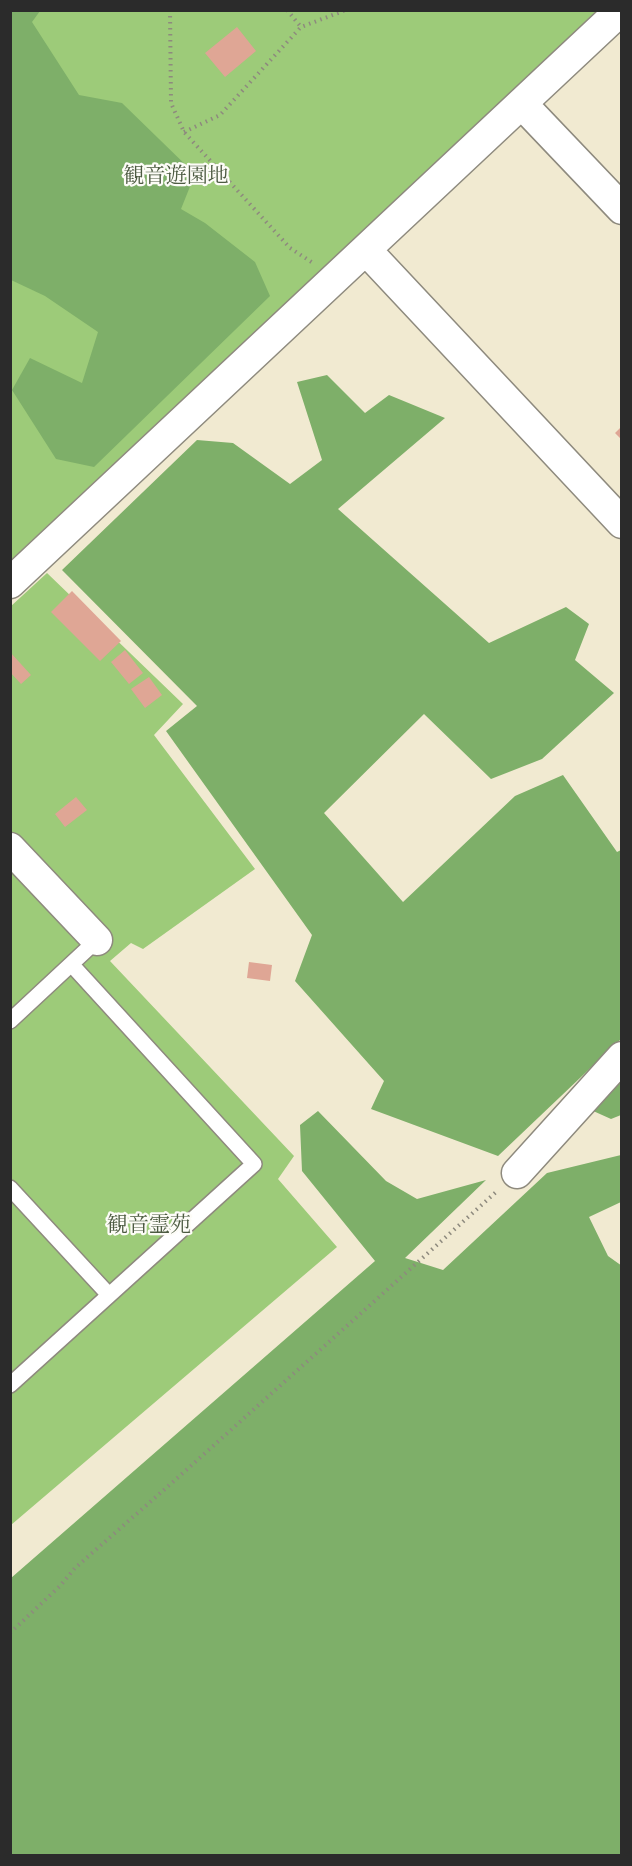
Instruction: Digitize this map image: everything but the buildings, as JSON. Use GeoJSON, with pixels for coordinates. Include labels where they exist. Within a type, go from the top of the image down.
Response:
{"type":"FeatureCollection","features":[{"type":"Feature","properties":{"kind":"street"},"geometry":{"type":"LineString","coordinates":[[10,583],[621,10]]}},
{"type":"Feature","properties":{"kind":"street"},"geometry":{"type":"LineString","coordinates":[[522,104],[621,209]]}},
{"type":"Feature","properties":{"kind":"street"},"geometry":{"type":"LineString","coordinates":[[366,250],[621,523]]}},
{"type":"Feature","properties":{"kind":"street"},"geometry":{"type":"LineString","coordinates":[[10,848],[97,940]]}},
{"type":"Feature","properties":{"kind":"street"},"geometry":{"type":"LineString","coordinates":[[518,1173],[621,1057]]}},
{"type":"Feature","properties":{"kind":"lane"},"geometry":{"type":"LineString","coordinates":[[10,1021],[97,940]]}},
{"type":"Feature","properties":{"kind":"lane"},"geometry":{"type":"LineString","coordinates":[[10,1385],[254,1164],[72,965]]}},
{"type":"Feature","properties":{"kind":"lane"},"geometry":{"type":"LineString","coordinates":[[10,1188],[110,1295]]}},
{"type":"Feature","properties":{"kind":"path"},"geometry":{"type":"LineString","coordinates":[[170,10],[171,103],[184,132],[290,248],[336,278]]}},
{"type":"Feature","properties":{"kind":"path"},"geometry":{"type":"LineString","coordinates":[[287,10],[301,27]]}},
{"type":"Feature","properties":{"kind":"path"},"geometry":{"type":"LineString","coordinates":[[184,132],[220,115],[301,27],[345,10]]}},
{"type":"Feature","properties":{"kind":"path"},"geometry":{"type":"LineString","coordinates":[[10,1633],[60,1587],[75,1568],[518,1173]]}},
{"type":"Feature","properties":{"kind":"green space"},"geometry":{"type":"Polygon","coordinates":[[[11,10],[40,11],[32,22],[79,95],[122,103],[195,174],[181,209],[205,223],[255,262],[270,296],[94,467],[56,459],[12,390],[30,358],[82,383],[98,332],[45,296],[11,280],[11,10]]]}},
{"type":"Feature","properties":{"kind":"green space","name":"観音遊園地"},"geometry":{"type":"Polygon","coordinates":[[[11,11],[598,11],[11,560],[11,11]]]}},
{"type":"Feature","properties":{"kind":"green space"},"geometry":{"type":"Polygon","coordinates":[[[327,375],[365,413],[389,395],[445,418],[338,509],[489,643],[566,607],[589,624],[575,660],[614,693],[542,759],[491,779],[424,714],[324,813],[403,902],[515,796],[563,775],[617,852],[621,850],[621,1039],[498,1156],[371,1109],[384,1081],[295,981],[312,935],[166,731],[197,706],[62,570],[197,440],[233,443],[290,484],[322,460],[297,382],[327,375]]]}},
{"type":"Feature","properties":{"kind":"green space","name":"観音霊苑"},"geometry":{"type":"Polygon","coordinates":[[[47,573],[183,704],[154,735],[255,869],[143,949],[131,943],[110,961],[294,1156],[278,1179],[337,1247],[11,1525],[10,607],[47,573]]]}},
{"type":"Feature","properties":{"kind":"green space"},"geometry":{"type":"Polygon","coordinates":[[[621,1071],[621,1115],[611,1119],[591,1110],[621,1071]]]}},
{"type":"Feature","properties":{"kind":"green space"},"geometry":{"type":"Polygon","coordinates":[[[318,1111],[386,1181],[417,1199],[486,1180],[405,1258],[443,1270],[547,1173],[621,1155],[621,1202],[589,1217],[608,1256],[622,1266],[621,1855],[11,1855],[11,1578],[375,1261],[302,1171],[300,1125],[318,1111]]]}}]}
